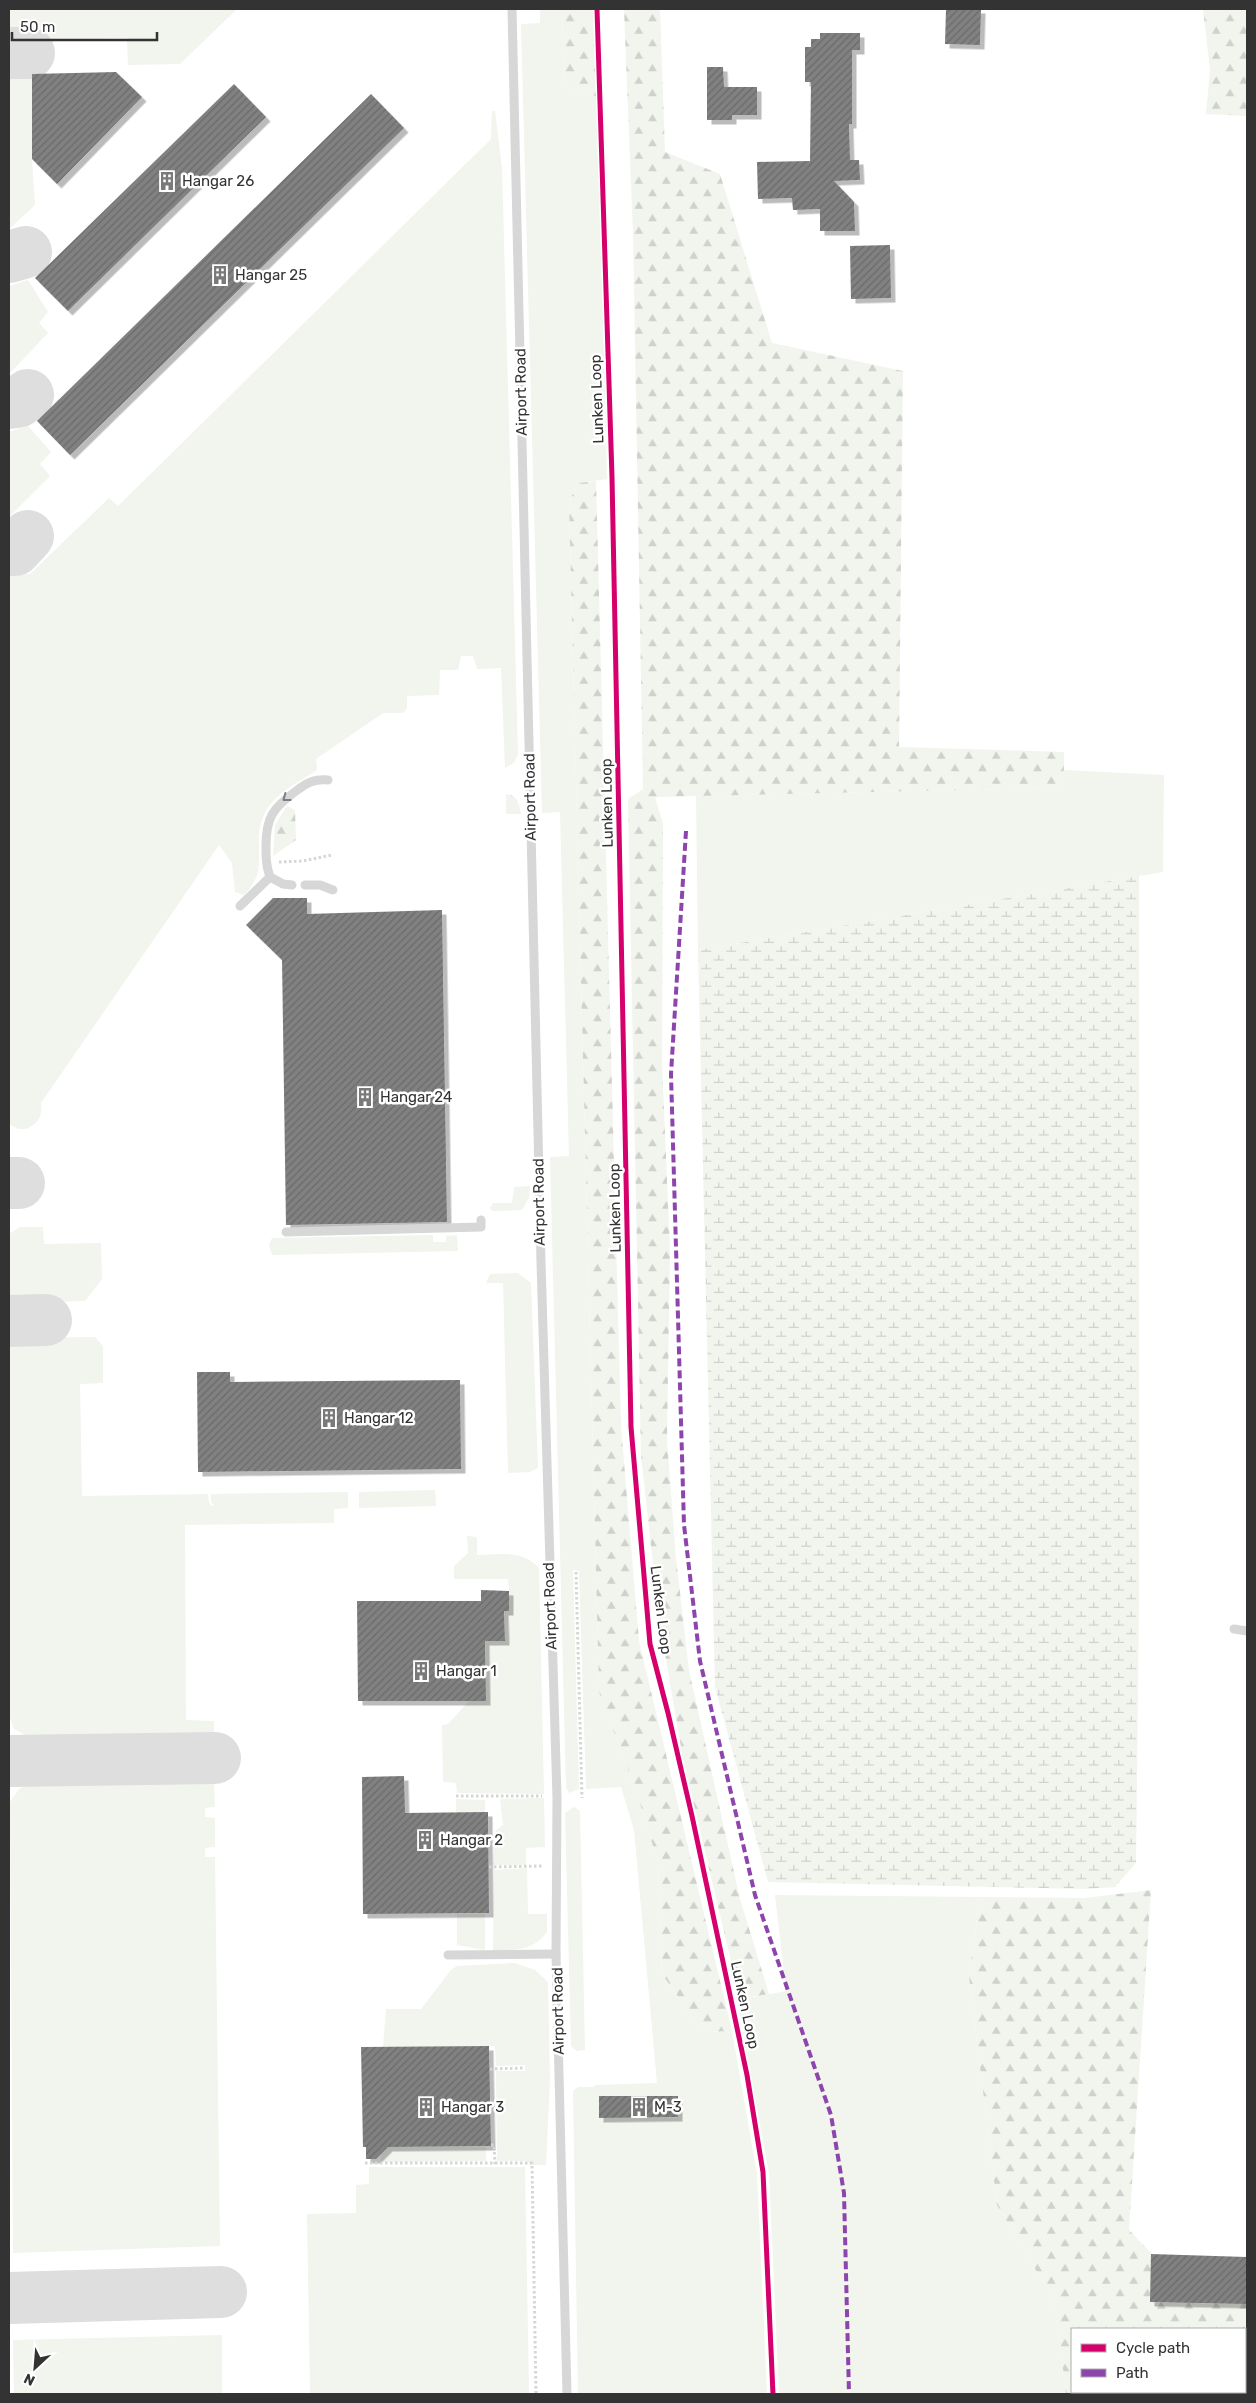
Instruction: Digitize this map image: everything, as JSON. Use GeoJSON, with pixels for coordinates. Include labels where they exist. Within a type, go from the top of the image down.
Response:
{"type":"FeatureCollection","features":[{"type":"Feature","properties":{"kind":"lane","name":"Airport Road"},"geometry":{"type":"LineString","coordinates":[[512,9],[540,1243],[557,1798],[556,1954],[567,2394]]}},
{"type":"Feature","properties":{"kind":"lane"},"geometry":{"type":"LineString","coordinates":[[292,885],[283,884],[270,877],[266,862],[266,830],[271,814],[279,804],[307,782],[315,779],[328,780]]}},
{"type":"Feature","properties":{"kind":"lane"},"geometry":{"type":"LineString","coordinates":[[240,906],[270,877]]}},
{"type":"Feature","properties":{"kind":"lane"},"geometry":{"type":"LineString","coordinates":[[305,885],[320,885],[333,890]]}},
{"type":"Feature","properties":{"kind":"lane"},"geometry":{"type":"LineString","coordinates":[[286,1232],[481,1227],[481,1220]]}},
{"type":"Feature","properties":{"kind":"lane"},"geometry":{"type":"LineString","coordinates":[[1234,1629],[1247,1631]]}},
{"type":"Feature","properties":{"kind":"lane"},"geometry":{"type":"LineString","coordinates":[[448,1955],[556,1954]]}},
{"type":"Feature","properties":{"kind":"path"},"geometry":{"type":"LineString","coordinates":[[266,862],[303,861],[332,855]]}},
{"type":"Feature","properties":{"kind":"path"},"geometry":{"type":"LineString","coordinates":[[576,1572],[582,1798]]}},
{"type":"Feature","properties":{"kind":"path"},"geometry":{"type":"LineString","coordinates":[[456,1796],[542,1796]]}},
{"type":"Feature","properties":{"kind":"path"},"geometry":{"type":"LineString","coordinates":[[489,1867],[528,1866]]}},
{"type":"Feature","properties":{"kind":"path"},"geometry":{"type":"LineString","coordinates":[[490,2069],[522,2068]]}},
{"type":"Feature","properties":{"kind":"path"},"geometry":{"type":"LineString","coordinates":[[491,2145],[494,2145],[495,2164]]}},
{"type":"Feature","properties":{"kind":"path"},"geometry":{"type":"LineString","coordinates":[[365,2163],[532,2164],[536,2394]]}},
{"type":"Feature","properties":{"kind":"green space"},"geometry":{"type":"Polygon","coordinates":[[[237,9],[180,64],[128,65],[127,38],[9,39],[9,10],[237,9]]]}},
{"type":"Feature","properties":{"kind":"green space"},"geometry":{"type":"Polygon","coordinates":[[[540,9],[562,9],[564,86],[598,97],[607,479],[578,483],[569,502],[599,1692],[636,1791],[658,1862],[662,1974],[703,2032],[732,2031],[757,2174],[767,2394],[578,2394],[573,2091],[578,2087],[594,2087],[594,2085],[657,2083],[634,1830],[621,1787],[586,1789],[579,1571],[573,1570],[579,1789],[569,1793],[566,1788],[550,1157],[569,1156],[560,812],[542,813],[521,24],[540,23],[540,9]]]}},
{"type":"Feature","properties":{"kind":"green space"},"geometry":{"type":"Polygon","coordinates":[[[562,9],[595,9],[598,97],[564,86],[562,9]]]}},
{"type":"Feature","properties":{"kind":"green space"},"geometry":{"type":"Polygon","coordinates":[[[624,9],[660,9],[665,152],[720,174],[772,343],[903,371],[899,747],[1064,752],[1064,770],[1056,788],[655,797],[663,824],[662,1063],[670,1250],[667,1441],[676,1558],[689,1670],[740,1899],[769,1994],[740,1999],[683,1759],[659,1619],[641,1455],[628,799],[643,789],[633,233],[624,9]]]}},
{"type":"Feature","properties":{"kind":"green space"},"geometry":{"type":"Polygon","coordinates":[[[1203,9],[1247,9],[1247,116],[1206,114],[1210,70],[1203,9]]]}},
{"type":"Feature","properties":{"kind":"green space"},"geometry":{"type":"Polygon","coordinates":[[[33,65],[32,159],[35,205],[9,229],[9,66],[33,65]]]}},
{"type":"Feature","properties":{"kind":"green space"},"geometry":{"type":"Polygon","coordinates":[[[492,111],[495,111],[502,168],[518,754],[514,763],[505,768],[501,668],[477,669],[473,656],[461,656],[458,670],[440,670],[439,695],[407,696],[407,709],[403,713],[383,713],[316,759],[317,770],[280,795],[264,815],[260,826],[257,875],[244,895],[235,892],[232,863],[219,845],[41,1103],[39,1119],[34,1125],[26,1129],[18,1129],[9,1124],[9,576],[30,574],[109,498],[118,506],[491,139],[492,111]]]}},
{"type":"Feature","properties":{"kind":"green space"},"geometry":{"type":"Polygon","coordinates":[[[28,280],[48,312],[39,323],[48,333],[9,374],[9,286],[28,280]]]}},
{"type":"Feature","properties":{"kind":"green space"},"geometry":{"type":"Polygon","coordinates":[[[28,426],[51,452],[40,464],[50,476],[9,517],[9,432],[28,426]]]}},
{"type":"Feature","properties":{"kind":"green space"},"geometry":{"type":"Polygon","coordinates":[[[596,481],[621,1426],[639,1641],[732,2031],[703,2032],[662,1974],[658,1862],[636,1791],[599,1692],[569,502],[578,483],[596,481]]]}},
{"type":"Feature","properties":{"kind":"green space"},"geometry":{"type":"Polygon","coordinates":[[[1064,770],[1164,775],[1163,872],[698,950],[696,796],[1056,788],[1064,770]]]}},
{"type":"Feature","properties":{"kind":"green space"},"geometry":{"type":"Polygon","coordinates":[[[506,794],[515,798],[519,804],[521,814],[506,814],[506,794]]]}},
{"type":"Feature","properties":{"kind":"green space"},"geometry":{"type":"Polygon","coordinates":[[[287,806],[295,810],[296,840],[273,856],[275,825],[287,806]]]}},
{"type":"Feature","properties":{"kind":"green space"},"geometry":{"type":"Polygon","coordinates":[[[1139,876],[1139,1600],[1136,1863],[1115,1887],[1087,1889],[768,1882],[715,1687],[698,950],[1139,876]]]}},
{"type":"Feature","properties":{"kind":"green space"},"geometry":{"type":"Polygon","coordinates":[[[530,1186],[529,1198],[522,1210],[492,1211],[490,1208],[493,1203],[512,1203],[514,1187],[530,1186]]]}},
{"type":"Feature","properties":{"kind":"green space"},"geometry":{"type":"Polygon","coordinates":[[[20,1227],[43,1227],[44,1244],[101,1243],[102,1279],[85,1301],[18,1303],[9,1294],[9,1234],[20,1227]]]}},
{"type":"Feature","properties":{"kind":"green space"},"geometry":{"type":"Polygon","coordinates":[[[433,1235],[433,1242],[446,1242],[446,1236],[457,1235],[458,1251],[272,1255],[269,1245],[272,1238],[433,1235]]]}},
{"type":"Feature","properties":{"kind":"green space"},"geometry":{"type":"Polygon","coordinates":[[[518,1273],[531,1283],[538,1468],[530,1472],[508,1473],[503,1283],[486,1283],[490,1274],[518,1273]]]}},
{"type":"Feature","properties":{"kind":"green space"},"geometry":{"type":"Polygon","coordinates":[[[95,1337],[103,1346],[103,1383],[80,1384],[82,1496],[208,1494],[209,1503],[212,1506],[214,1505],[211,1502],[211,1494],[348,1492],[348,1508],[334,1509],[334,1523],[185,1525],[186,1720],[214,1721],[214,1736],[33,1739],[14,1729],[9,1715],[9,1348],[19,1338],[95,1337]]]}},
{"type":"Feature","properties":{"kind":"green space"},"geometry":{"type":"Polygon","coordinates":[[[435,1490],[436,1506],[359,1508],[359,1492],[435,1490]]]}},
{"type":"Feature","properties":{"kind":"green space"},"geometry":{"type":"Polygon","coordinates":[[[467,1536],[477,1537],[477,1555],[511,1554],[526,1558],[539,1568],[544,1794],[457,1793],[456,1783],[443,1782],[442,1725],[448,1724],[469,1701],[485,1641],[505,1641],[504,1611],[509,1591],[508,1579],[454,1579],[454,1566],[468,1553],[467,1536]]]}},
{"type":"Feature","properties":{"kind":"green space"},"geometry":{"type":"Polygon","coordinates":[[[214,1779],[215,1807],[205,1808],[205,1817],[215,1818],[215,1847],[205,1848],[205,1857],[215,1857],[220,2246],[13,2253],[10,1802],[20,1788],[35,1782],[214,1779]]]}},
{"type":"Feature","properties":{"kind":"green space"},"geometry":{"type":"Polygon","coordinates":[[[544,1798],[545,1847],[526,1848],[526,1865],[493,1865],[495,1831],[503,1825],[500,1799],[544,1798]]]}},
{"type":"Feature","properties":{"kind":"green space"},"geometry":{"type":"Polygon","coordinates":[[[456,1799],[485,1800],[485,1812],[456,1813],[456,1799]]]}},
{"type":"Feature","properties":{"kind":"green space"},"geometry":{"type":"Polygon","coordinates":[[[574,1807],[580,1811],[585,2050],[577,2051],[571,2046],[565,1813],[574,1807]]]}},
{"type":"Feature","properties":{"kind":"green space"},"geometry":{"type":"Polygon","coordinates":[[[527,1868],[528,1914],[547,1914],[547,1932],[530,1946],[516,1950],[493,1951],[494,1870],[527,1868]]]}},
{"type":"Feature","properties":{"kind":"green space"},"geometry":{"type":"Polygon","coordinates":[[[1151,1890],[1129,2230],[1152,2254],[1151,2301],[1247,2303],[1247,2333],[1246,2328],[1071,2328],[1071,2393],[1091,2394],[1066,2394],[1055,2302],[997,2205],[969,1977],[980,1897],[1085,1898],[1151,1890]]]}},
{"type":"Feature","properties":{"kind":"green space"},"geometry":{"type":"Polygon","coordinates":[[[775,1895],[980,1897],[969,1977],[997,2205],[1055,2302],[1066,2394],[779,2394],[769,2173],[737,2000],[786,1991],[775,1895]]]}},
{"type":"Feature","properties":{"kind":"green space"},"geometry":{"type":"Polygon","coordinates":[[[485,1913],[485,1950],[457,1945],[457,1914],[485,1913]]]}},
{"type":"Feature","properties":{"kind":"green space"},"geometry":{"type":"Polygon","coordinates":[[[515,1963],[535,1970],[548,1982],[550,2080],[546,2165],[531,2165],[527,2161],[497,2161],[496,2071],[525,2071],[525,2065],[496,2066],[495,2046],[383,2047],[386,2009],[421,2009],[451,1970],[457,1966],[515,1963]]]}},
{"type":"Feature","properties":{"kind":"green space"},"geometry":{"type":"Polygon","coordinates":[[[486,2146],[486,2161],[381,2162],[381,2147],[486,2146]]]}},
{"type":"Feature","properties":{"kind":"green space"},"geometry":{"type":"Polygon","coordinates":[[[369,2167],[525,2167],[529,2394],[310,2394],[307,2214],[356,2213],[356,2185],[369,2184],[369,2167]]]}},
{"type":"Feature","properties":{"kind":"green space"},"geometry":{"type":"Polygon","coordinates":[[[1247,2333],[1247,2394],[1235,2394],[1246,2393],[1247,2333]]]}},
{"type":"Feature","properties":{"kind":"green space"},"geometry":{"type":"Polygon","coordinates":[[[222,2335],[222,2394],[14,2394],[13,2340],[222,2335]]]}},
{"type":"Feature","properties":{"kind":"green space"},"geometry":{"type":"Polygon","coordinates":[[[1091,2393],[1191,2393],[1191,2394],[1091,2393]]]}},
{"type":"Feature","properties":{"kind":"building"},"geometry":{"type":"Polygon","coordinates":[[[946,9],[981,9],[980,45],[945,44],[946,9]]]}},
{"type":"Feature","properties":{"kind":"building"},"geometry":{"type":"Polygon","coordinates":[[[820,33],[860,33],[860,50],[852,50],[852,124],[849,124],[850,160],[859,160],[860,180],[834,181],[854,202],[855,231],[820,231],[820,209],[793,210],[792,198],[758,199],[757,162],[810,161],[811,82],[805,82],[805,47],[811,47],[811,39],[820,39],[820,33]]]}},
{"type":"Feature","properties":{"kind":"building"},"geometry":{"type":"Polygon","coordinates":[[[707,67],[723,67],[724,87],[757,87],[757,115],[732,115],[732,120],[707,120],[707,67]]]}},
{"type":"Feature","properties":{"kind":"building"},"geometry":{"type":"Polygon","coordinates":[[[116,72],[142,97],[57,184],[32,159],[32,74],[116,72]]]}},
{"type":"Feature","properties":{"kind":"building","name":"Hangar 26"},"geometry":{"type":"Polygon","coordinates":[[[234,84],[266,117],[68,311],[35,278],[234,84]]]}},
{"type":"Feature","properties":{"kind":"building","name":"Hangar 25"},"geometry":{"type":"Polygon","coordinates":[[[371,94],[404,128],[70,455],[37,421],[371,94]]]}},
{"type":"Feature","properties":{"kind":"building"},"geometry":{"type":"Polygon","coordinates":[[[890,245],[891,298],[851,299],[850,246],[890,245]]]}},
{"type":"Feature","properties":{"kind":"building","name":"Hangar 24"},"geometry":{"type":"Polygon","coordinates":[[[273,898],[307,898],[307,914],[442,910],[447,1222],[286,1225],[282,960],[246,925],[273,898]]]}},
{"type":"Feature","properties":{"kind":"building","name":"Hangar 12"},"geometry":{"type":"Polygon","coordinates":[[[197,1372],[230,1372],[230,1382],[460,1380],[461,1469],[198,1472],[197,1372]]]}},
{"type":"Feature","properties":{"kind":"building","name":"Hangar 1"},"geometry":{"type":"Polygon","coordinates":[[[481,1590],[509,1591],[509,1611],[504,1611],[505,1641],[485,1641],[486,1701],[358,1701],[357,1601],[481,1601],[481,1590]]]}},
{"type":"Feature","properties":{"kind":"building","name":"Hangar 2"},"geometry":{"type":"Polygon","coordinates":[[[404,1776],[405,1813],[488,1812],[489,1913],[363,1914],[362,1777],[404,1776]]]}},
{"type":"Feature","properties":{"kind":"building","name":"Hangar 3"},"geometry":{"type":"Polygon","coordinates":[[[489,2046],[491,2146],[388,2147],[376,2159],[366,2159],[366,2147],[363,2147],[361,2047],[489,2046]]]}},
{"type":"Feature","properties":{"kind":"building","name":"M-3"},"geometry":{"type":"Polygon","coordinates":[[[599,2096],[678,2096],[678,2117],[599,2118],[599,2096]]]}},
{"type":"Feature","properties":{"kind":"building"},"geometry":{"type":"Polygon","coordinates":[[[1151,2254],[1247,2257],[1247,2304],[1150,2302],[1151,2254]]]}},
{"type":"Feature","properties":{"kind":"taxiway"},"geometry":{"type":"LineString","coordinates":[[9,53],[29,53]]}},
{"type":"Feature","properties":{"kind":"taxiway"},"geometry":{"type":"LineString","coordinates":[[9,257],[26,252]]}},
{"type":"Feature","properties":{"kind":"taxiway"},"geometry":{"type":"LineString","coordinates":[[9,403],[18,402],[28,395]]}},
{"type":"Feature","properties":{"kind":"taxiway"},"geometry":{"type":"LineString","coordinates":[[9,550],[15,550],[28,536]]}},
{"type":"Feature","properties":{"kind":"taxiway"},"geometry":{"type":"LineString","coordinates":[[9,1183],[19,1183]]}},
{"type":"Feature","properties":{"kind":"taxiway"},"geometry":{"type":"LineString","coordinates":[[9,1321],[46,1320]]}},
{"type":"Feature","properties":{"kind":"taxiway"},"geometry":{"type":"LineString","coordinates":[[9,1761],[215,1758]]}},
{"type":"Feature","properties":{"kind":"taxiway"},"geometry":{"type":"LineString","coordinates":[[9,2298],[221,2292]]}},
{"type":"Feature","properties":{"kind":"marked path"},"geometry":{"type":"LineString","coordinates":[[686,831],[671,1074],[684,1525],[700,1661],[755,1895],[831,2115],[844,2193],[849,2394]]}},
{"type":"Feature","properties":{"kind":"cycle path","name":"Lunken Loop"},"geometry":{"type":"LineString","coordinates":[[597,9],[612,477],[631,1427],[650,1644],[692,1816],[747,2075],[763,2172],[773,2394]]}},
{"type":"Feature","properties":{"kind":"place","name":"Hangar 26"},"geometry":{"type":"Point","coordinates":[167,181]}},
{"type":"Feature","properties":{"kind":"place","name":"Hangar 25"},"geometry":{"type":"Point","coordinates":[220,275]}},
{"type":"Feature","properties":{"kind":"place","name":"Hangar 24"},"geometry":{"type":"Point","coordinates":[365,1097]}},
{"type":"Feature","properties":{"kind":"place","name":"Hangar 12"},"geometry":{"type":"Point","coordinates":[329,1418]}},
{"type":"Feature","properties":{"kind":"place","name":"Hangar 1"},"geometry":{"type":"Point","coordinates":[421,1671]}},
{"type":"Feature","properties":{"kind":"place","name":"Hangar 2"},"geometry":{"type":"Point","coordinates":[425,1840]}},
{"type":"Feature","properties":{"kind":"place","name":"Hangar 3"},"geometry":{"type":"Point","coordinates":[426,2107]}},
{"type":"Feature","properties":{"kind":"place","name":"M-3"},"geometry":{"type":"Point","coordinates":[639,2107]}}]}
